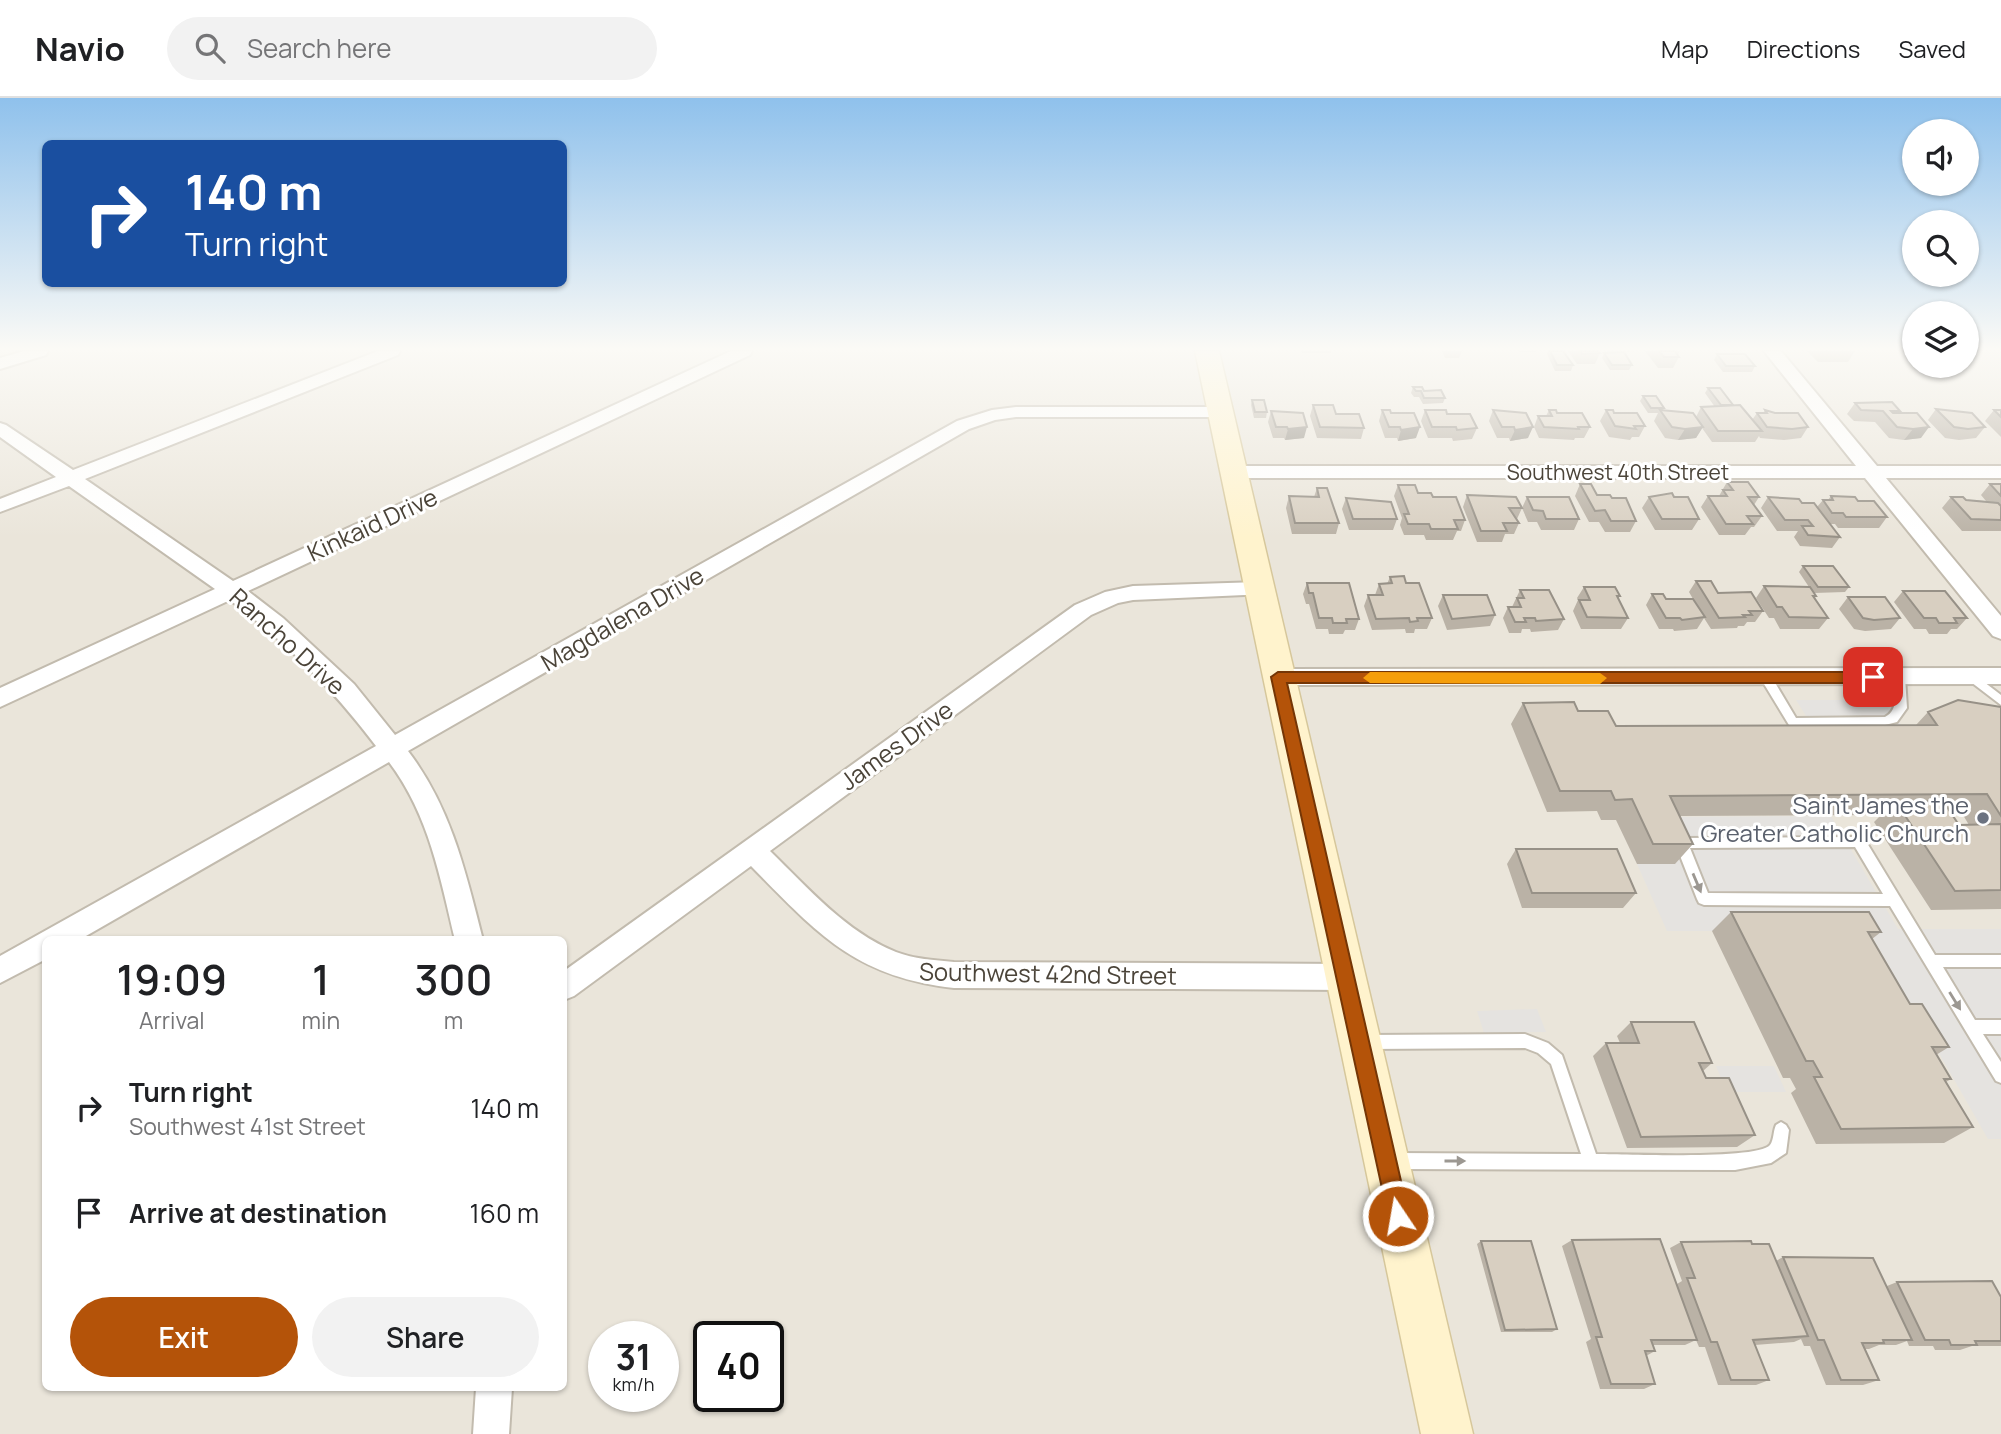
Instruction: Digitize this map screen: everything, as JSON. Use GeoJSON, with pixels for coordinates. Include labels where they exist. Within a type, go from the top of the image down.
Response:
{"type":"FeatureCollection","features":[{"type":"Feature","properties":{"kind":"street"},"geometry":{"type":"LineString","coordinates":[[0,506],[234,413]]}},
{"type":"Feature","properties":{"kind":"street","name":"Kinkaid Drive"},"geometry":{"type":"LineString","coordinates":[[0,698],[610,413]]}},
{"type":"Feature","properties":{"kind":"street","name":"Magdalena Drive"},"geometry":{"type":"LineString","coordinates":[[61,936],[971,421],[1009,413]]}},
{"type":"Feature","properties":{"kind":"street"},"geometry":{"type":"LineString","coordinates":[[1221,413],[1447,1434]]}},
{"type":"Feature","properties":{"kind":"street"},"geometry":{"type":"LineString","coordinates":[[1824,413],[2001,631]]}},
{"type":"Feature","properties":{"kind":"street","name":"Rancho Drive"},"geometry":{"type":"LineString","coordinates":[[0,429],[232,590],[312,656],[346,690],[393,748],[430,807],[446,847],[468,936]]}},
{"type":"Feature","properties":{"kind":"street","name":"Southwest 40th Street"},"geometry":{"type":"LineString","coordinates":[[1234,472],[2001,472]]}},
{"type":"Feature","properties":{"kind":"street","name":"James Drive"},"geometry":{"type":"LineString","coordinates":[[567,985],[1069,619],[1098,602],[1133,593],[1161,590],[1259,589]]}},
{"type":"Feature","properties":{"kind":"street"},"geometry":{"type":"LineString","coordinates":[[1278,677],[1971,676],[1999,691]]}},
{"type":"Feature","properties":{"kind":"street","name":"Southwest 42nd Street"},"geometry":{"type":"LineString","coordinates":[[752,850],[832,929],[852,945],[874,957],[919,972],[968,975],[1346,977]]}},
{"type":"Feature","properties":{"kind":"street"},"geometry":{"type":"LineString","coordinates":[[0,970],[42,947]]}},
{"type":"Feature","properties":{"kind":"street"},"geometry":{"type":"LineString","coordinates":[[491,1434],[494,1391]]}},
{"type":"Feature","properties":{"kind":"lane"},"geometry":{"type":"LineString","coordinates":[[1768,678],[1793,722],[1846,722],[1893,719],[1901,708],[1899,677]]}},
{"type":"Feature","properties":{"kind":"lane"},"geometry":{"type":"LineString","coordinates":[[1999,691],[2000,719]]}},
{"type":"Feature","properties":{"kind":"lane"},"geometry":{"type":"LineString","coordinates":[[1894,900],[1704,900],[1681,843],[1858,842],[1894,900],[2001,1076]]}},
{"type":"Feature","properties":{"kind":"lane"},"geometry":{"type":"LineString","coordinates":[[1931,961],[2001,961]]}},
{"type":"Feature","properties":{"kind":"lane"},"geometry":{"type":"LineString","coordinates":[[1971,1027],[2001,1027]]}},
{"type":"Feature","properties":{"kind":"lane"},"geometry":{"type":"LineString","coordinates":[[1360,1042],[1525,1041],[1543,1048],[1557,1060],[1591,1161]]}},
{"type":"Feature","properties":{"kind":"lane"},"geometry":{"type":"LineString","coordinates":[[1386,1161],[1735,1162],[1771,1155],[1780,1147],[1781,1130]]}},
{"type":"Feature","properties":{"kind":"shaded area"},"geometry":{"type":"Polygon","coordinates":[[[0,413],[2001,413],[2001,1434],[0,1434],[0,413]]]}},
{"type":"Feature","properties":{"kind":"shaded area"},"geometry":{"type":"Polygon","coordinates":[[[1796,700],[1884,700],[1916,746],[1825,746],[1796,700]]]}},
{"type":"Feature","properties":{"kind":"shaded area"},"geometry":{"type":"Polygon","coordinates":[[[1831,816],[1898,929],[2001,929],[2001,1139],[1988,1139],[1869,931],[1667,931],[1637,864],[1675,863],[1654,817],[1831,816]]]}},
{"type":"Feature","properties":{"kind":"shaded area"},"geometry":{"type":"Polygon","coordinates":[[[1537,1009],[1546,1032],[1484,1033],[1477,1011],[1537,1009]]]}},
{"type":"Feature","properties":{"kind":"shaded area"},"geometry":{"type":"Polygon","coordinates":[[[1716,1066],[1774,1066],[1786,1092],[1727,1092],[1716,1066]]]}},
{"type":"Feature","properties":{"kind":"building"},"geometry":{"type":"Polygon","coordinates":[[[1272,413],[1303,413],[1307,427],[1288,429],[1276,427],[1272,413]]]}},
{"type":"Feature","properties":{"kind":"building"},"geometry":{"type":"Polygon","coordinates":[[[1316,413],[1359,414],[1364,428],[1320,427],[1316,413]]]}},
{"type":"Feature","properties":{"kind":"building"},"geometry":{"type":"Polygon","coordinates":[[[1383,413],[1414,413],[1420,427],[1401,430],[1400,427],[1389,427],[1383,413]]]}},
{"type":"Feature","properties":{"kind":"building"},"geometry":{"type":"Polygon","coordinates":[[[1426,413],[1470,414],[1477,428],[1457,430],[1456,427],[1432,427],[1426,413]]]}},
{"type":"Feature","properties":{"kind":"building"},"geometry":{"type":"Polygon","coordinates":[[[1495,413],[1526,413],[1533,427],[1515,430],[1514,427],[1502,427],[1495,413]]]}},
{"type":"Feature","properties":{"kind":"building"},"geometry":{"type":"Polygon","coordinates":[[[1551,413],[1582,413],[1590,427],[1544,427],[1538,416],[1552,416],[1551,413]]]}},
{"type":"Feature","properties":{"kind":"building"},"geometry":{"type":"Polygon","coordinates":[[[1608,413],[1637,413],[1645,426],[1634,426],[1636,429],[1615,426],[1608,413]]]}},
{"type":"Feature","properties":{"kind":"building"},"geometry":{"type":"Polygon","coordinates":[[[1662,413],[1693,413],[1703,427],[1685,429],[1672,427],[1662,413]]]}},
{"type":"Feature","properties":{"kind":"building"},"geometry":{"type":"Polygon","coordinates":[[[1705,413],[1747,413],[1762,431],[1718,431],[1705,413]]]}},
{"type":"Feature","properties":{"kind":"building"},"geometry":{"type":"Polygon","coordinates":[[[1757,413],[1798,413],[1808,427],[1792,429],[1767,427],[1757,413]]]}},
{"type":"Feature","properties":{"kind":"building"},"geometry":{"type":"Polygon","coordinates":[[[1885,413],[1917,413],[1929,427],[1913,429],[1897,427],[1885,413]]]}},
{"type":"Feature","properties":{"kind":"building"},"geometry":{"type":"Polygon","coordinates":[[[1940,413],[1972,413],[1985,427],[1968,429],[1954,427],[1940,413]]]}},
{"type":"Feature","properties":{"kind":"building"},"geometry":{"type":"Polygon","coordinates":[[[1727,482],[1748,482],[1759,497],[1748,497],[1762,516],[1747,516],[1753,524],[1726,524],[1708,496],[1727,496],[1723,490],[1733,490],[1727,482]]]}},
{"type":"Feature","properties":{"kind":"building"},"geometry":{"type":"Polygon","coordinates":[[[1580,484],[1591,484],[1597,495],[1626,498],[1636,521],[1611,521],[1605,510],[1595,511],[1580,484]]]}},
{"type":"Feature","properties":{"kind":"building"},"geometry":{"type":"Polygon","coordinates":[[[1990,484],[2001,484],[2001,496],[1990,484]]]}},
{"type":"Feature","properties":{"kind":"building"},"geometry":{"type":"Polygon","coordinates":[[[1398,485],[1415,485],[1418,493],[1431,493],[1433,497],[1456,497],[1465,520],[1454,520],[1458,529],[1431,529],[1429,524],[1408,524],[1404,514],[1409,514],[1398,485]]]}},
{"type":"Feature","properties":{"kind":"building"},"geometry":{"type":"Polygon","coordinates":[[[1317,488],[1327,488],[1339,523],[1295,523],[1289,496],[1319,497],[1317,488]]]}},
{"type":"Feature","properties":{"kind":"building"},"geometry":{"type":"Polygon","coordinates":[[[1672,493],[1674,497],[1688,497],[1699,519],[1662,519],[1649,497],[1672,493]]]}},
{"type":"Feature","properties":{"kind":"building"},"geometry":{"type":"Polygon","coordinates":[[[1467,495],[1516,497],[1522,508],[1509,508],[1519,523],[1503,523],[1507,531],[1481,531],[1467,495]]]}},
{"type":"Feature","properties":{"kind":"building"},"geometry":{"type":"Polygon","coordinates":[[[1831,496],[1874,501],[1887,517],[1846,517],[1843,513],[1832,513],[1823,500],[1833,500],[1831,496]]]}},
{"type":"Feature","properties":{"kind":"building"},"geometry":{"type":"Polygon","coordinates":[[[1527,497],[1569,497],[1579,519],[1546,519],[1543,511],[1533,510],[1527,497]]]}},
{"type":"Feature","properties":{"kind":"building"},"geometry":{"type":"Polygon","coordinates":[[[1768,497],[1814,503],[1840,537],[1808,535],[1802,526],[1813,526],[1808,520],[1785,520],[1768,497]]]}},
{"type":"Feature","properties":{"kind":"building"},"geometry":{"type":"Polygon","coordinates":[[[1951,497],[1998,503],[2001,506],[2001,520],[1971,519],[1951,497]]]}},
{"type":"Feature","properties":{"kind":"building"},"geometry":{"type":"Polygon","coordinates":[[[1346,498],[1391,502],[1397,519],[1353,519],[1346,498]]]}},
{"type":"Feature","properties":{"kind":"building"},"geometry":{"type":"Polygon","coordinates":[[[1803,566],[1833,566],[1849,587],[1818,587],[1803,566]]]}},
{"type":"Feature","properties":{"kind":"building"},"geometry":{"type":"Polygon","coordinates":[[[1404,576],[1406,583],[1419,583],[1432,618],[1417,618],[1418,621],[1410,622],[1409,618],[1376,619],[1368,595],[1383,595],[1379,584],[1392,583],[1390,577],[1404,576]]]}},
{"type":"Feature","properties":{"kind":"building"},"geometry":{"type":"Polygon","coordinates":[[[1696,581],[1711,581],[1718,593],[1751,592],[1763,611],[1749,611],[1752,615],[1743,615],[1745,617],[1719,618],[1696,581]]]}},
{"type":"Feature","properties":{"kind":"building"},"geometry":{"type":"Polygon","coordinates":[[[1307,583],[1349,583],[1359,619],[1346,619],[1347,623],[1333,623],[1332,618],[1319,618],[1313,593],[1309,593],[1307,583]]]}},
{"type":"Feature","properties":{"kind":"building"},"geometry":{"type":"Polygon","coordinates":[[[1764,586],[1810,587],[1828,618],[1789,617],[1782,607],[1777,607],[1764,586]]]}},
{"type":"Feature","properties":{"kind":"building"},"geometry":{"type":"Polygon","coordinates":[[[1584,587],[1615,587],[1628,618],[1587,617],[1579,600],[1590,600],[1584,587]]]}},
{"type":"Feature","properties":{"kind":"building"},"geometry":{"type":"Polygon","coordinates":[[[1520,590],[1549,590],[1564,619],[1536,621],[1535,618],[1524,618],[1526,622],[1515,622],[1508,607],[1521,607],[1517,598],[1524,598],[1520,590]]]}},
{"type":"Feature","properties":{"kind":"building"},"geometry":{"type":"Polygon","coordinates":[[[1903,591],[1945,591],[1967,618],[1954,618],[1957,623],[1939,623],[1936,618],[1924,618],[1903,591]]]}},
{"type":"Feature","properties":{"kind":"building"},"geometry":{"type":"Polygon","coordinates":[[[1652,594],[1663,594],[1666,599],[1693,599],[1705,617],[1682,620],[1666,618],[1652,594]]]}},
{"type":"Feature","properties":{"kind":"building"},"geometry":{"type":"Polygon","coordinates":[[[1443,595],[1487,595],[1495,615],[1452,619],[1443,595]]]}},
{"type":"Feature","properties":{"kind":"building"},"geometry":{"type":"Polygon","coordinates":[[[1848,597],[1885,597],[1900,618],[1863,618],[1848,597]]]}},
{"type":"Feature","properties":{"kind":"building"},"geometry":{"type":"Polygon","coordinates":[[[1958,700],[2001,707],[2001,816],[1987,794],[1670,796],[1693,844],[1653,844],[1632,799],[1615,800],[1611,791],[1560,791],[1523,703],[1574,702],[1578,711],[1608,711],[1616,726],[1937,725],[1928,712],[1958,700]]]}},
{"type":"Feature","properties":{"kind":"building"},"geometry":{"type":"Polygon","coordinates":[[[1943,801],[1959,825],[2001,824],[2001,890],[1955,891],[1896,802],[1943,801]]]}},
{"type":"Feature","properties":{"kind":"building"},"geometry":{"type":"Polygon","coordinates":[[[1516,849],[1617,849],[1636,893],[1532,893],[1516,849]]]}},
{"type":"Feature","properties":{"kind":"building"},"geometry":{"type":"Polygon","coordinates":[[[1731,912],[1869,912],[1881,932],[1868,932],[1910,1004],[1922,1004],[1949,1047],[1932,1047],[1951,1079],[1944,1079],[1973,1127],[1841,1129],[1814,1077],[1822,1077],[1813,1061],[1806,1061],[1731,912]]]}},
{"type":"Feature","properties":{"kind":"building"},"geometry":{"type":"Polygon","coordinates":[[[1631,1022],[1694,1022],[1712,1063],[1699,1063],[1706,1078],[1729,1078],[1755,1135],[1641,1137],[1606,1043],[1639,1043],[1631,1022]]]}},
{"type":"Feature","properties":{"kind":"building"},"geometry":{"type":"Polygon","coordinates":[[[1660,1239],[1697,1340],[1651,1340],[1655,1351],[1645,1351],[1655,1384],[1611,1384],[1596,1337],[1602,1337],[1572,1240],[1660,1239]]]}},
{"type":"Feature","properties":{"kind":"building"},"geometry":{"type":"Polygon","coordinates":[[[1481,1241],[1531,1241],[1557,1329],[1505,1330],[1481,1241]]]}},
{"type":"Feature","properties":{"kind":"building"},"geometry":{"type":"Polygon","coordinates":[[[1751,1241],[1752,1244],[1769,1244],[1808,1336],[1753,1340],[1769,1380],[1731,1380],[1717,1342],[1711,1342],[1687,1278],[1695,1278],[1681,1242],[1751,1241]]]}},
{"type":"Feature","properties":{"kind":"building"},"geometry":{"type":"Polygon","coordinates":[[[1783,1257],[1873,1258],[1912,1340],[1862,1343],[1879,1380],[1841,1380],[1824,1340],[1818,1340],[1783,1257]]]}},
{"type":"Feature","properties":{"kind":"building"},"geometry":{"type":"Polygon","coordinates":[[[1992,1281],[2001,1297],[2001,1341],[1975,1341],[1977,1345],[1951,1345],[1949,1340],[1925,1340],[1897,1282],[1992,1281]]]}},
{"type":"Feature","properties":{"kind":"slow traffic"},"geometry":{"type":"LineString","coordinates":[[1370,678],[1600,678]]}},
{"type":"Feature","properties":{"kind":"place","name":"Saint James the Greater Catholic Church"},"geometry":{"type":"Point","coordinates":[1983,818]}},
{"type":"Feature","properties":{"kind":"route"},"geometry":{"type":"LineString","coordinates":[[1398,1216],[1278,677],[1873,677]]}}]}
